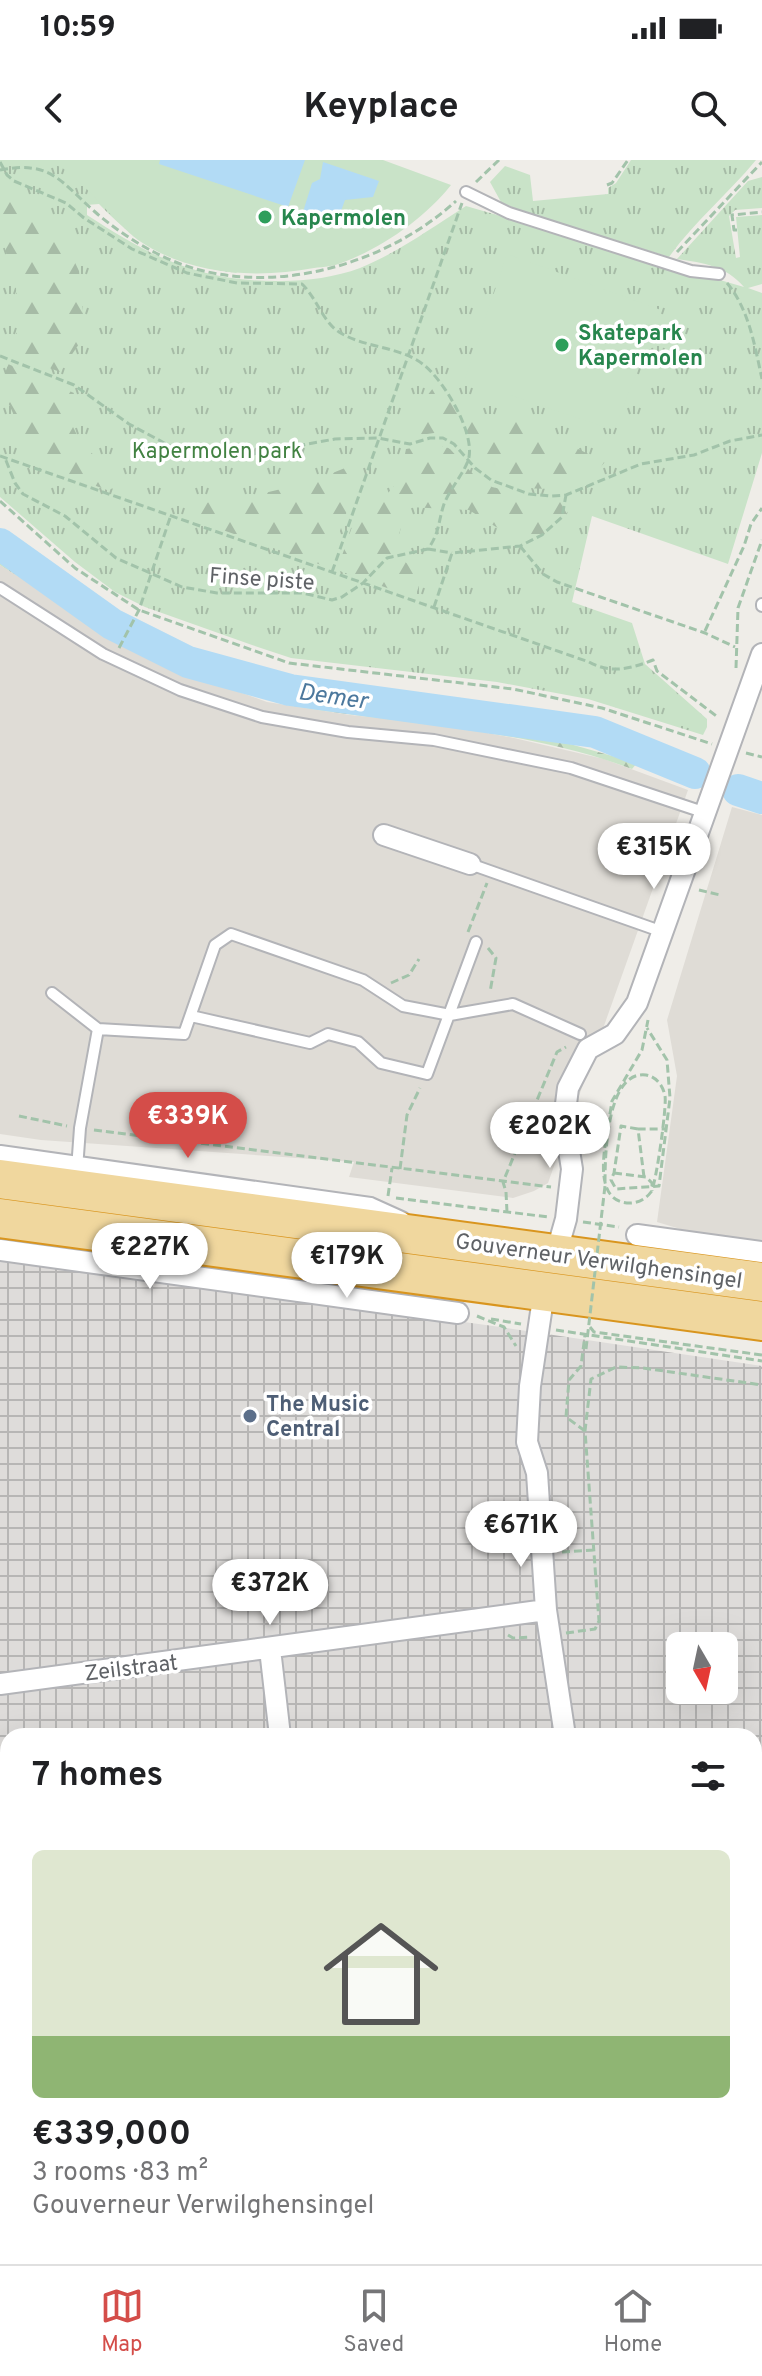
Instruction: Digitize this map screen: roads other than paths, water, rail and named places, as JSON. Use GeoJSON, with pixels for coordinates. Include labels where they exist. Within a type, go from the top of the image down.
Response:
{"type":"FeatureCollection","features":[{"type":"Feature","properties":{"kind":"highway","name":"Gouverneur Verwilghensingel"},"geometry":{"type":"LineString","coordinates":[[0,1179],[77,1178],[436,1238],[561,1237],[762,1282]]}},
{"type":"Feature","properties":{"kind":"highway","name":"Gouverneur Verwilghensingel"},"geometry":{"type":"LineString","coordinates":[[0,1218],[376,1268],[541,1309],[671,1310],[762,1321]]}},
{"type":"Feature","properties":{"kind":"highway"},"geometry":{"type":"LineString","coordinates":[[541,1309],[561,1237]]}},
{"type":"Feature","properties":{"kind":"street"},"geometry":{"type":"LineString","coordinates":[[561,1237],[572,1169],[564,1120],[568,1088],[588,1049],[615,1034],[637,1003],[762,655]]}},
{"type":"Feature","properties":{"kind":"street"},"geometry":{"type":"LineString","coordinates":[[384,835],[470,864]]}},
{"type":"Feature","properties":{"kind":"street","name":"Gouverneur Verwilghensingel"},"geometry":{"type":"LineString","coordinates":[[0,1156],[77,1178]]}},
{"type":"Feature","properties":{"kind":"street","name":"Gouverneur Verwilghensingel"},"geometry":{"type":"LineString","coordinates":[[637,1235],[762,1252]]}},
{"type":"Feature","properties":{"kind":"street","name":"Gouverneur Verwilghensingel"},"geometry":{"type":"LineString","coordinates":[[0,1250],[458,1313]]}},
{"type":"Feature","properties":{"kind":"street","name":"Gouverneur Verwilghensingel"},"geometry":{"type":"LineString","coordinates":[[305,1290],[376,1268]]}},
{"type":"Feature","properties":{"kind":"street"},"geometry":{"type":"LineString","coordinates":[[541,1309],[530,1386],[527,1442],[537,1473],[546,1610],[564,1728]]}},
{"type":"Feature","properties":{"kind":"street","name":"Gouverneur Verwilghensingel"},"geometry":{"type":"LineString","coordinates":[[671,1310],[695,1328],[762,1337]]}},
{"type":"Feature","properties":{"kind":"street","name":"Zeilstraat"},"geometry":{"type":"LineString","coordinates":[[0,1684],[546,1610]]}},
{"type":"Feature","properties":{"kind":"street"},"geometry":{"type":"LineString","coordinates":[[270,1649],[279,1728]]}},
{"type":"Feature","properties":{"kind":"lane"},"geometry":{"type":"LineString","coordinates":[[466,192],[509,213],[691,271],[719,274]]}},
{"type":"Feature","properties":{"kind":"lane"},"geometry":{"type":"LineString","coordinates":[[0,588],[103,654],[180,690],[262,717],[348,732],[434,740],[571,768],[706,813]]}},
{"type":"Feature","properties":{"kind":"lane"},"geometry":{"type":"LineString","coordinates":[[470,864],[663,932]]}},
{"type":"Feature","properties":{"kind":"lane"},"geometry":{"type":"LineString","coordinates":[[52,993],[98,1029],[184,1034],[215,945],[231,934],[363,980],[403,1006],[450,1015],[513,1004],[580,1034]]}},
{"type":"Feature","properties":{"kind":"lane"},"geometry":{"type":"LineString","coordinates":[[191,1016],[310,1043],[328,1034],[358,1042],[381,1063],[427,1074],[476,942]]}},
{"type":"Feature","properties":{"kind":"lane"},"geometry":{"type":"LineString","coordinates":[[77,1178],[80,1128],[98,1029]]}},
{"type":"Feature","properties":{"kind":"water"},"geometry":{"type":"Polygon","coordinates":[[[160,160],[305,160],[288,207],[159,164],[160,160]]]}},
{"type":"Feature","properties":{"kind":"water"},"geometry":{"type":"Polygon","coordinates":[[[323,162],[379,181],[373,197],[345,200],[341,211],[304,222],[302,215],[312,183],[320,179],[323,162]]]}},
{"type":"Feature","properties":{"kind":"waterway","name":"Demer"},"geometry":{"type":"LineString","coordinates":[[0,544],[112,624],[188,662],[290,690],[595,732],[695,773]]}},
{"type":"Feature","properties":{"kind":"waterway","name":"Demer"},"geometry":{"type":"LineString","coordinates":[[738,790],[762,798]]}},
{"type":"Feature","properties":{"kind":"place","name":"Kapermolen"},"geometry":{"type":"Point","coordinates":[265,217]}},
{"type":"Feature","properties":{"kind":"place","name":"Skatepark Kapermolen"},"geometry":{"type":"Point","coordinates":[562,345]}},
{"type":"Feature","properties":{"kind":"place","name":"The Music Central"},"geometry":{"type":"Point","coordinates":[250,1416]}},
{"type":"Feature","properties":{"kind":"park label","name":"Kapermolen park"},"geometry":{"type":"Point","coordinates":[217,450]}}]}
